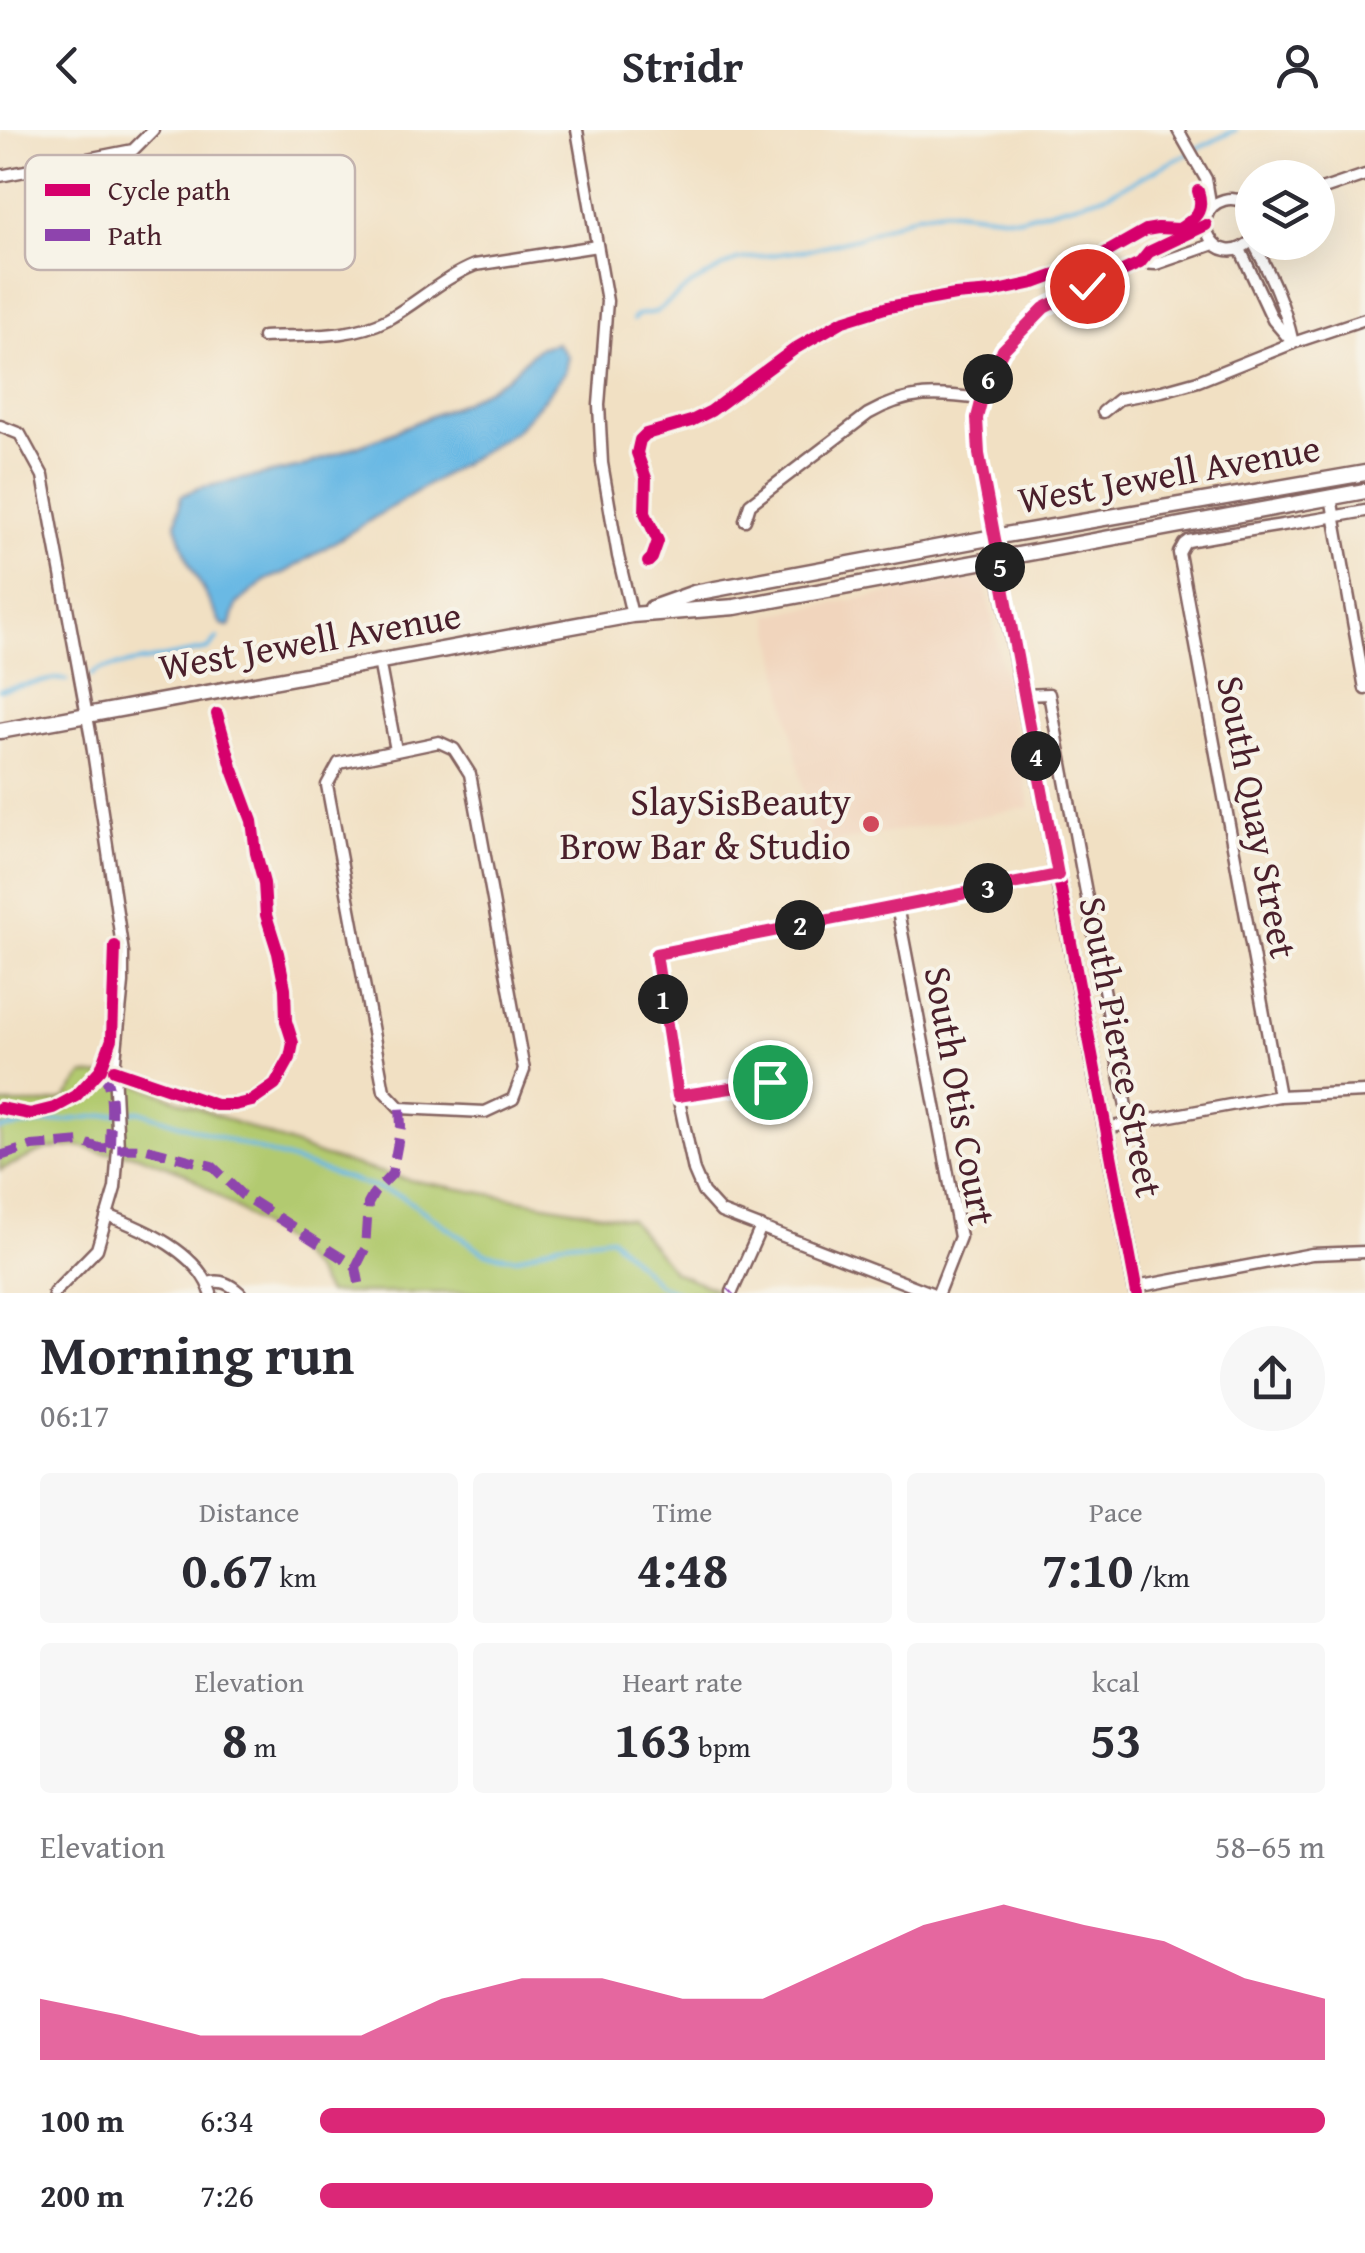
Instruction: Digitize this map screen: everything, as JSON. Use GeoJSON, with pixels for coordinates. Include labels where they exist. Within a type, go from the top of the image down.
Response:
{"type":"FeatureCollection","features":[{"type":"Feature","properties":{"kind":"main road","name":"West Jewell Avenue"},"geometry":{"type":"LineString","coordinates":[[632,616],[694,593],[1365,473]]}},
{"type":"Feature","properties":{"kind":"main road","name":"West Jewell Avenue"},"geometry":{"type":"LineString","coordinates":[[0,730],[632,616],[735,607],[1365,491]]}},
{"type":"Feature","properties":{"kind":"main road","name":"South Pierce Street"},"geometry":{"type":"LineString","coordinates":[[994,537],[1137,1290]]}},
{"type":"Feature","properties":{"kind":"street"},"geometry":{"type":"LineString","coordinates":[[107,155],[133,150],[153,130]]}},
{"type":"Feature","properties":{"kind":"street"},"geometry":{"type":"LineString","coordinates":[[577,130],[607,301],[598,405],[602,463],[632,616]]}},
{"type":"Feature","properties":{"kind":"street"},"geometry":{"type":"LineString","coordinates":[[1178,130],[1204,175],[1227,199]]}},
{"type":"Feature","properties":{"kind":"street"},"geometry":{"type":"LineString","coordinates":[[0,176],[25,171]]}},
{"type":"Feature","properties":{"kind":"street"},"geometry":{"type":"LineString","coordinates":[[1204,175],[1211,208],[1206,225],[1209,238],[1226,250],[1235,249]]}},
{"type":"Feature","properties":{"kind":"street"},"geometry":{"type":"LineString","coordinates":[[1335,185],[1365,175]]}},
{"type":"Feature","properties":{"kind":"street"},"geometry":{"type":"LineString","coordinates":[[1211,208],[1227,199],[1235,199]]}},
{"type":"Feature","properties":{"kind":"street"},"geometry":{"type":"LineString","coordinates":[[1140,263],[1149,252],[1206,225]]}},
{"type":"Feature","properties":{"kind":"street"},"geometry":{"type":"LineString","coordinates":[[1140,263],[1156,264],[1214,244]]}},
{"type":"Feature","properties":{"kind":"street"},"geometry":{"type":"LineString","coordinates":[[264,337],[342,333],[384,321],[456,273],[475,265],[597,246]]}},
{"type":"Feature","properties":{"kind":"street"},"geometry":{"type":"LineString","coordinates":[[1245,260],[1273,320],[1293,343]]}},
{"type":"Feature","properties":{"kind":"street"},"geometry":{"type":"LineString","coordinates":[[1262,260],[1287,314],[1293,343]]}},
{"type":"Feature","properties":{"kind":"street","name":"South Pierce Street"},"geometry":{"type":"LineString","coordinates":[[994,537],[979,454],[977,418],[986,383],[1003,350],[1044,308],[1140,263]]}},
{"type":"Feature","properties":{"kind":"street"},"geometry":{"type":"LineString","coordinates":[[1102,412],[1119,399],[1198,381],[1365,318]]}},
{"type":"Feature","properties":{"kind":"street"},"geometry":{"type":"LineString","coordinates":[[745,520],[750,504],[886,404],[938,394],[982,399]]}},
{"type":"Feature","properties":{"kind":"street"},"geometry":{"type":"LineString","coordinates":[[0,426],[20,434],[43,476],[123,953],[114,1070],[118,1136],[115,1188],[97,1249],[54,1293]]}},
{"type":"Feature","properties":{"kind":"street"},"geometry":{"type":"LineString","coordinates":[[1331,497],[1365,688]]}},
{"type":"Feature","properties":{"kind":"street","name":"West Jewell Avenue"},"geometry":{"type":"LineString","coordinates":[[1181,548],[1188,541],[1365,512]]}},
{"type":"Feature","properties":{"kind":"street","name":"South Quay Street"},"geometry":{"type":"LineString","coordinates":[[1181,548],[1202,685],[1279,1096]]}},
{"type":"Feature","properties":{"kind":"street"},"geometry":{"type":"LineString","coordinates":[[379,661],[396,750]]}},
{"type":"Feature","properties":{"kind":"street","name":"South Pierce Street"},"geometry":{"type":"LineString","coordinates":[[1024,696],[1049,694],[1129,1124]]}},
{"type":"Feature","properties":{"kind":"street"},"geometry":{"type":"LineString","coordinates":[[439,742],[454,750],[470,774],[524,1070],[513,1099],[485,1112],[400,1108],[384,1091],[327,785],[339,762],[396,750],[439,742]]}},
{"type":"Feature","properties":{"kind":"street"},"geometry":{"type":"LineString","coordinates":[[935,1293],[721,1212],[703,1192],[694,1170],[678,1096],[656,954],[1058,875]]}},
{"type":"Feature","properties":{"kind":"street","name":"South Otis Court"},"geometry":{"type":"LineString","coordinates":[[897,906],[960,1237],[935,1293]]}},
{"type":"Feature","properties":{"kind":"street"},"geometry":{"type":"LineString","coordinates":[[678,1096],[770,1082],[777,1113]]}},
{"type":"Feature","properties":{"kind":"street"},"geometry":{"type":"LineString","coordinates":[[1106,1128],[1279,1096],[1365,1092]]}},
{"type":"Feature","properties":{"kind":"street"},"geometry":{"type":"LineString","coordinates":[[108,1215],[142,1228],[174,1248],[210,1288],[218,1280],[240,1293]]}},
{"type":"Feature","properties":{"kind":"street"},"geometry":{"type":"LineString","coordinates":[[732,1292],[761,1227]]}},
{"type":"Feature","properties":{"kind":"street"},"geometry":{"type":"LineString","coordinates":[[1137,1290],[1312,1254],[1365,1252]]}},
{"type":"Feature","properties":{"kind":"shaded area"},"geometry":{"type":"Polygon","coordinates":[[[977,578],[986,587],[1030,807],[814,846],[769,615],[977,578]]]}},
{"type":"Feature","properties":{"kind":"green space"},"geometry":{"type":"Polygon","coordinates":[[[84,1074],[121,1078],[322,1156],[409,1180],[630,1219],[674,1272],[725,1293],[327,1293],[315,1273],[288,1244],[185,1173],[135,1154],[80,1146],[47,1149],[0,1170],[0,1104],[42,1104],[65,1099],[84,1074]]]}},
{"type":"Feature","properties":{"kind":"water"},"geometry":{"type":"Polygon","coordinates":[[[557,343],[568,356],[565,372],[515,431],[286,572],[266,580],[237,604],[230,627],[221,624],[189,563],[176,525],[181,496],[199,488],[301,467],[376,439],[460,404],[506,378],[538,348],[557,343]]]}},
{"type":"Feature","properties":{"kind":"waterway"},"geometry":{"type":"LineString","coordinates":[[633,320],[637,315],[656,312],[692,284],[736,260],[808,250],[857,238],[918,214],[945,210],[1020,218],[1106,195],[1235,130]]}},
{"type":"Feature","properties":{"kind":"waterway"},"geometry":{"type":"LineString","coordinates":[[91,675],[101,669],[208,649],[218,638]]}},
{"type":"Feature","properties":{"kind":"waterway"},"geometry":{"type":"LineString","coordinates":[[0,690],[67,680]]}},
{"type":"Feature","properties":{"kind":"waterway"},"geometry":{"type":"LineString","coordinates":[[0,1129],[139,1111],[401,1196],[485,1253],[517,1258],[558,1243],[611,1237],[658,1284],[679,1293]]}},
{"type":"Feature","properties":{"kind":"marked path"},"geometry":{"type":"LineString","coordinates":[[101,1069],[110,1097],[110,1148]]}},
{"type":"Feature","properties":{"kind":"marked path"},"geometry":{"type":"LineString","coordinates":[[356,1267],[365,1249],[368,1204],[392,1174],[401,1126],[400,1108]]}},
{"type":"Feature","properties":{"kind":"marked path"},"geometry":{"type":"LineString","coordinates":[[0,1156],[32,1146],[82,1142],[99,1148],[147,1149],[212,1166],[242,1195],[356,1267],[361,1293]]}},
{"type":"Feature","properties":{"kind":"cycle path"},"geometry":{"type":"LineString","coordinates":[[648,562],[658,541],[645,513],[646,478],[637,453],[646,434],[711,411],[796,348],[843,321],[888,307],[1034,283],[1086,264],[1146,230],[1179,229],[1197,214],[1198,191]]}},
{"type":"Feature","properties":{"kind":"cycle path"},"geometry":{"type":"LineString","coordinates":[[1137,1293],[979,454],[977,418],[986,383],[1003,349],[1043,308],[1140,263],[1149,252],[1206,225]]}},
{"type":"Feature","properties":{"kind":"cycle path"},"geometry":{"type":"LineString","coordinates":[[114,1070],[216,1105],[235,1105],[252,1101],[275,1085],[290,1058],[293,1043],[286,1021],[285,988],[266,915],[252,821],[217,714]]}},
{"type":"Feature","properties":{"kind":"cycle path"},"geometry":{"type":"LineString","coordinates":[[0,1108],[30,1114],[54,1108],[76,1096],[101,1069],[112,1039],[115,946]]}},
{"type":"Feature","properties":{"kind":"place","name":"SlaySisBeauty Brow Bar & Studio"},"geometry":{"type":"Point","coordinates":[871,824]}},
{"type":"Feature","properties":{"kind":"route"},"geometry":{"type":"LineString","coordinates":[[770,1082],[678,1096],[656,954],[1058,875],[979,454],[977,418],[986,383],[1003,350],[1044,308],[1087,286]]}}]}
